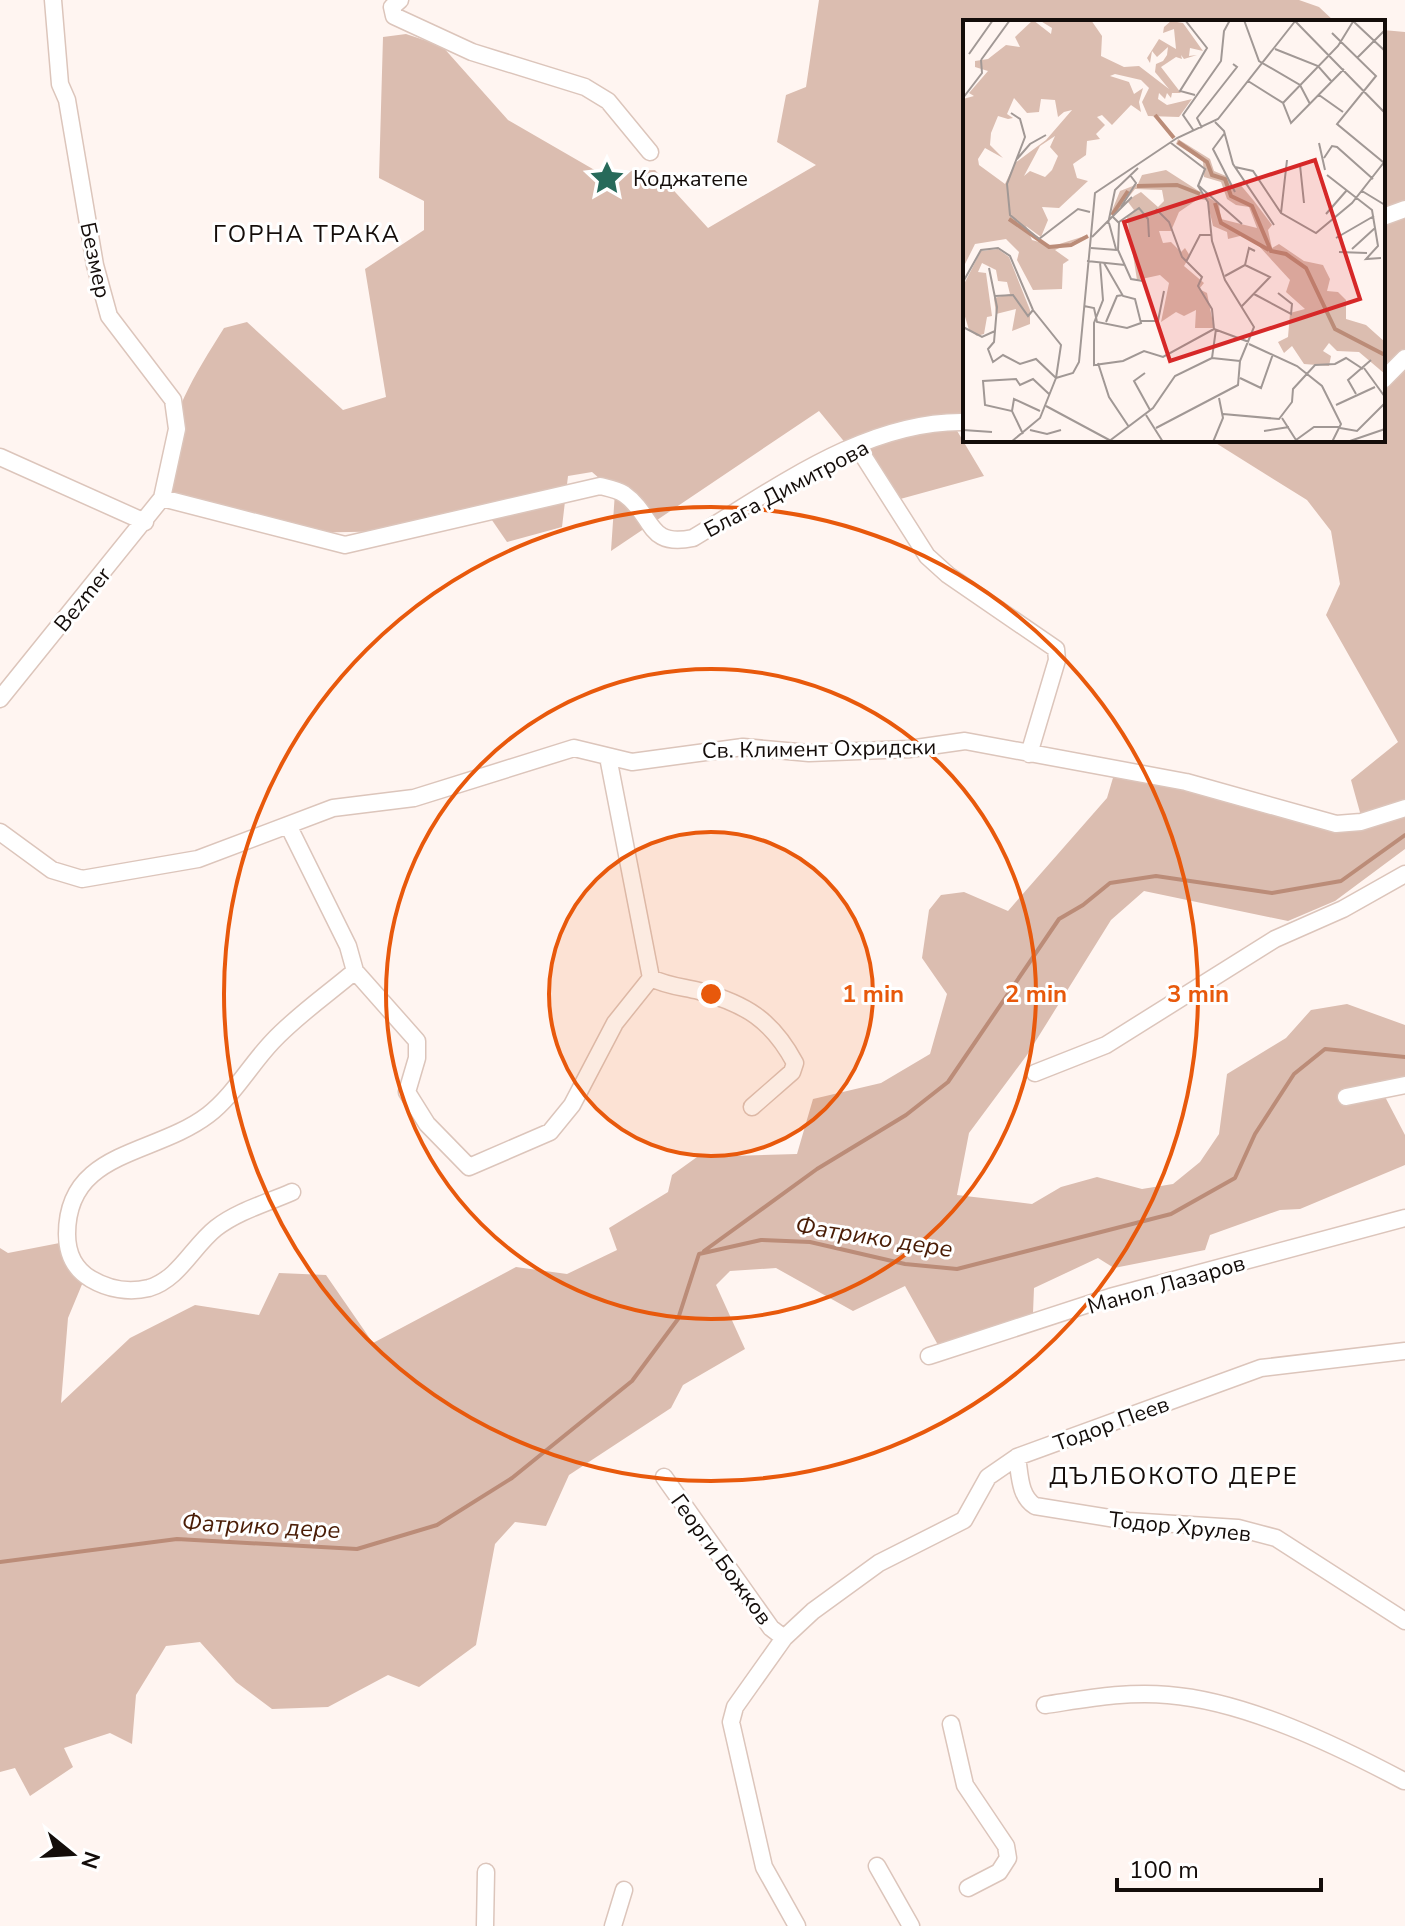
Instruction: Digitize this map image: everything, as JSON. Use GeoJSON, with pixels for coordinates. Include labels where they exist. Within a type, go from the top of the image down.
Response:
{"type":"FeatureCollection","features":[{"type":"Feature","properties":{"kind":"street","name":"Безмер"},"geometry":{"type":"LineString","coordinates":[[53,0],[60,84],[67,100],[95,265],[106,307],[115,326],[175,405],[173,459],[162,498]]}},
{"type":"Feature","properties":{"kind":"street"},"geometry":{"type":"LineString","coordinates":[[400,0],[392,7],[394,16],[436,37],[585,87],[608,101],[650,152]]}},
{"type":"Feature","properties":{"kind":"street"},"geometry":{"type":"LineString","coordinates":[[1385,216],[1405,209]]}},
{"type":"Feature","properties":{"kind":"street"},"geometry":{"type":"LineString","coordinates":[[1385,378],[1405,358]]}},
{"type":"Feature","properties":{"kind":"street","name":"Блага Димитрова"},"geometry":{"type":"LineString","coordinates":[[162,498],[345,545],[600,486],[622,493],[661,538],[672,542],[693,538],[857,446],[914,425],[963,422]]}},
{"type":"Feature","properties":{"kind":"street"},"geometry":{"type":"LineString","coordinates":[[857,446],[927,556],[948,575],[1056,649],[1057,660],[1029,754]]}},
{"type":"Feature","properties":{"kind":"street"},"geometry":{"type":"LineString","coordinates":[[0,457],[74,493],[145,522]]}},
{"type":"Feature","properties":{"kind":"street","name":"Bezmer"},"geometry":{"type":"LineString","coordinates":[[0,699],[162,498]]}},
{"type":"Feature","properties":{"kind":"street","name":"Св. Климент Охридски"},"geometry":{"type":"LineString","coordinates":[[0,832],[52,870],[82,879],[198,859],[333,808],[414,798],[574,748],[632,762],[743,747],[809,753],[909,749],[965,741],[1186,782],[1336,824],[1361,822],[1405,808]]}},
{"type":"Feature","properties":{"kind":"street"},"geometry":{"type":"LineString","coordinates":[[288,825],[348,946],[355,971],[417,1041],[417,1058],[407,1092],[427,1124],[469,1167],[550,1132],[572,1105],[615,1023],[651,978],[608,757]]}},
{"type":"Feature","properties":{"kind":"street"},"geometry":{"type":"LineString","coordinates":[[1035,1073],[1091,1053],[1275,939],[1343,909],[1405,874]]}},
{"type":"Feature","properties":{"kind":"street"},"geometry":{"type":"LineString","coordinates":[[292,1192],[242,1212],[215,1229],[173,1274],[152,1287],[129,1291],[99,1283],[77,1271],[67,1246],[67,1209],[79,1186],[99,1167],[209,1114],[274,1039],[355,971]]}},
{"type":"Feature","properties":{"kind":"street"},"geometry":{"type":"LineString","coordinates":[[651,978],[701,991],[751,1011],[767,1021],[779,1036],[795,1068],[752,1107]]}},
{"type":"Feature","properties":{"kind":"street"},"geometry":{"type":"LineString","coordinates":[[1346,1097],[1405,1085]]}},
{"type":"Feature","properties":{"kind":"street","name":"Манол Лазаров"},"geometry":{"type":"LineString","coordinates":[[929,1356],[1110,1297],[1405,1218]]}},
{"type":"Feature","properties":{"kind":"street","name":"Тодор Пеев"},"geometry":{"type":"LineString","coordinates":[[797,1926],[764,1867],[731,1722],[735,1707],[784,1638],[813,1611],[879,1563],[964,1520],[988,1477],[1017,1457],[1261,1368],[1405,1351]]}},
{"type":"Feature","properties":{"kind":"street","name":"Тодор Хрулев"},"geometry":{"type":"LineString","coordinates":[[1017,1457],[1023,1492],[1027,1501],[1035,1506],[1128,1521],[1238,1528],[1276,1538],[1405,1621]]}},
{"type":"Feature","properties":{"kind":"street","name":"Георги Божков"},"geometry":{"type":"LineString","coordinates":[[664,1477],[771,1628],[784,1638]]}},
{"type":"Feature","properties":{"kind":"street"},"geometry":{"type":"LineString","coordinates":[[1045,1705],[1119,1694],[1169,1695],[1210,1702],[1291,1729],[1404,1781]]}},
{"type":"Feature","properties":{"kind":"street"},"geometry":{"type":"LineString","coordinates":[[951,1724],[965,1785],[1006,1846],[1008,1858],[999,1872],[968,1888]]}},
{"type":"Feature","properties":{"kind":"street"},"geometry":{"type":"LineString","coordinates":[[877,1866],[911,1926]]}},
{"type":"Feature","properties":{"kind":"street"},"geometry":{"type":"LineString","coordinates":[[485,1926],[486,1872]]}},
{"type":"Feature","properties":{"kind":"street"},"geometry":{"type":"LineString","coordinates":[[613,1926],[624,1890]]}},
{"type":"Feature","properties":{"kind":"shaded area"},"geometry":{"type":"Polygon","coordinates":[[[819,0],[1299,0],[1319,7],[1333,20],[963,20],[963,421],[953,424],[984,476],[893,501],[819,411],[611,551],[615,492],[592,472],[568,476],[562,527],[507,542],[485,510],[403,531],[295,533],[170,503],[167,478],[172,432],[188,390],[224,328],[247,322],[343,410],[386,397],[365,269],[424,230],[424,201],[379,178],[383,37],[406,34],[442,46],[508,120],[598,172],[655,170],[708,228],[816,165],[777,142],[786,95],[806,87],[819,0]]]}},
{"type":"Feature","properties":{"kind":"shaded area"},"geometry":{"type":"Polygon","coordinates":[[[1385,30],[1405,32],[1405,802],[1361,816],[1351,780],[1398,742],[1326,615],[1340,584],[1331,531],[1307,500],[1214,442],[1385,442],[1385,30]]]}},
{"type":"Feature","properties":{"kind":"shaded area"},"geometry":{"type":"Polygon","coordinates":[[[1115,771],[1336,824],[1405,808],[1405,849],[1335,901],[1288,921],[1144,891],[1111,920],[1027,1055],[969,1133],[957,1195],[1032,1204],[1061,1187],[1097,1177],[1142,1189],[1173,1184],[1200,1162],[1219,1134],[1227,1074],[1286,1038],[1311,1010],[1347,1004],[1405,1025],[1405,1086],[1382,1091],[1405,1135],[1405,1165],[1300,1209],[1280,1210],[1210,1235],[1205,1250],[1114,1268],[1098,1258],[1034,1288],[1033,1313],[938,1345],[905,1286],[853,1311],[776,1268],[730,1271],[716,1285],[745,1349],[683,1385],[671,1408],[569,1475],[546,1526],[515,1522],[495,1544],[476,1645],[419,1687],[388,1675],[328,1707],[272,1709],[236,1682],[200,1642],[166,1646],[136,1695],[132,1744],[110,1733],[64,1748],[73,1767],[30,1796],[15,1768],[0,1772],[0,1248],[8,1253],[75,1240],[83,1282],[68,1318],[61,1403],[130,1338],[195,1305],[259,1315],[279,1273],[326,1275],[373,1343],[516,1267],[567,1274],[617,1250],[609,1228],[668,1192],[672,1175],[697,1157],[797,1154],[813,1099],[881,1083],[930,1054],[947,994],[922,958],[929,910],[941,895],[964,892],[1008,911],[1107,798],[1115,771]]]}},
{"type":"Feature","properties":{"kind":"waterway"},"geometry":{"type":"LineString","coordinates":[[704,1251],[817,1169],[906,1115],[948,1082],[1059,919],[1083,905],[1110,883],[1156,876],[1272,893],[1341,881],[1405,835]]}},
{"type":"Feature","properties":{"kind":"waterway","name":"Фатрико дере"},"geometry":{"type":"LineString","coordinates":[[0,1562],[177,1539],[357,1549],[437,1525],[512,1478],[632,1381],[678,1319],[699,1254],[761,1240],[810,1242],[905,1264],[957,1269],[1171,1214],[1235,1178],[1255,1134],[1294,1074],[1325,1049],[1405,1057]]}},
{"type":"Feature","properties":{"kind":"place","name":"Коджатепе"},"geometry":{"type":"Point","coordinates":[607,178]}},
{"type":"Feature","properties":{"kind":"district","name":"ГОРНА ТРАКА"},"geometry":{"type":"Point","coordinates":[307,234]}},
{"type":"Feature","properties":{"kind":"district","name":"ДЪЛБОКОТО ДЕРЕ"},"geometry":{"type":"Point","coordinates":[1174,1476]}}]}
